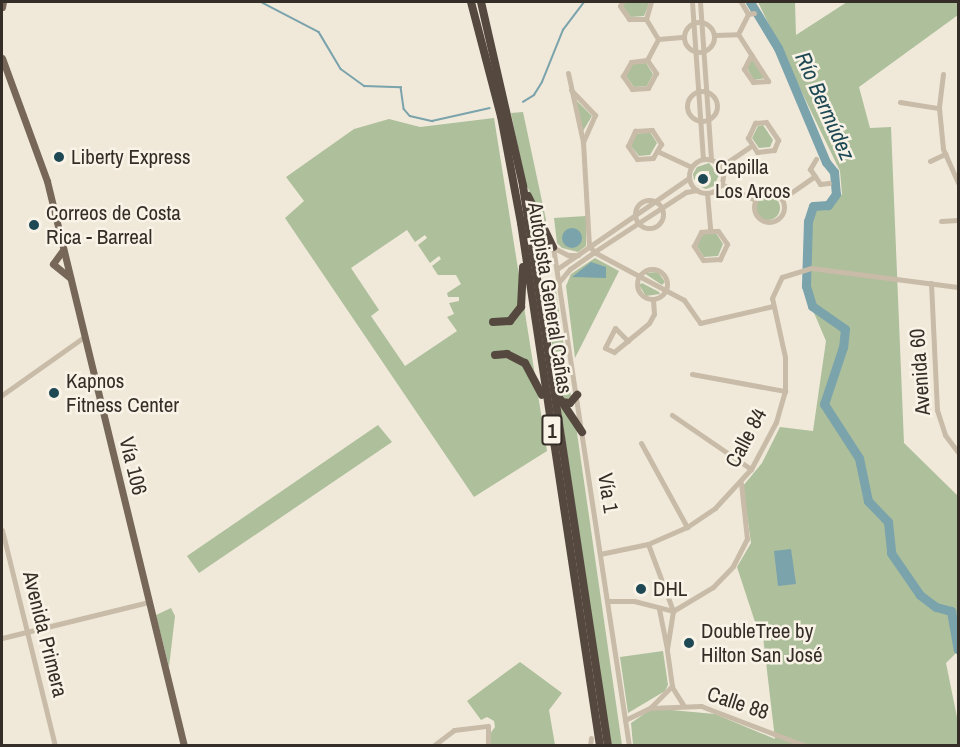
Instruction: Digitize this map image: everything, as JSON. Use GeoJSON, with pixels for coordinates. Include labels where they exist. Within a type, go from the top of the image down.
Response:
{"type":"FeatureCollection","features":[{"type":"Feature","properties":{"kind":"highway","name":"Autopista General Cañas"},"geometry":{"type":"LineString","coordinates":[[469,2],[501,116],[521,224],[600,746]]}},
{"type":"Feature","properties":{"kind":"highway","name":"Autopista General Cañas"},"geometry":{"type":"LineString","coordinates":[[481,2],[523,186],[608,746]]}},
{"type":"Feature","properties":{"kind":"highway"},"geometry":{"type":"LineString","coordinates":[[493,322],[514,318],[521,307],[523,290],[523,256],[501,116]]}},
{"type":"Feature","properties":{"kind":"highway"},"geometry":{"type":"LineString","coordinates":[[523,186],[553,247]]}},
{"type":"Feature","properties":{"kind":"highway"},"geometry":{"type":"LineString","coordinates":[[495,355],[507,354],[520,360],[539,384],[575,578]]}},
{"type":"Feature","properties":{"kind":"highway"},"geometry":{"type":"LineString","coordinates":[[554,389],[582,432]]}},
{"type":"Feature","properties":{"kind":"highway"},"geometry":{"type":"LineString","coordinates":[[561,402],[570,403],[577,395]]}},
{"type":"Feature","properties":{"kind":"main road"},"geometry":{"type":"LineString","coordinates":[[2,7],[3,2]]}},
{"type":"Feature","properties":{"kind":"main road","name":"Vía 106"},"geometry":{"type":"LineString","coordinates":[[2,58],[47,181],[184,746]]}},
{"type":"Feature","properties":{"kind":"main road"},"geometry":{"type":"LineString","coordinates":[[63,250],[53,264],[70,278]]}},
{"type":"Feature","properties":{"kind":"street"},"geometry":{"type":"LineString","coordinates":[[622,2],[620,6],[629,20],[646,19]]}},
{"type":"Feature","properties":{"kind":"street"},"geometry":{"type":"LineString","coordinates":[[651,2],[646,19],[658,39]]}},
{"type":"Feature","properties":{"kind":"street"},"geometry":{"type":"LineString","coordinates":[[692,2],[696,94],[703,159]]}},
{"type":"Feature","properties":{"kind":"street"},"geometry":{"type":"LineString","coordinates":[[700,2],[706,118],[711,160]]}},
{"type":"Feature","properties":{"kind":"street"},"geometry":{"type":"LineString","coordinates":[[738,34],[751,14],[741,2]]}},
{"type":"Feature","properties":{"kind":"street"},"geometry":{"type":"LineString","coordinates":[[658,39],[682,37],[693,24],[708,23],[715,35]]}},
{"type":"Feature","properties":{"kind":"street"},"geometry":{"type":"LineString","coordinates":[[715,35],[738,34]]}},
{"type":"Feature","properties":{"kind":"street"},"geometry":{"type":"LineString","coordinates":[[738,34],[768,81],[753,82],[744,69],[751,55]]}},
{"type":"Feature","properties":{"kind":"street"},"geometry":{"type":"LineString","coordinates":[[682,37],[690,50],[694,50],[709,49],[715,35]]}},
{"type":"Feature","properties":{"kind":"street"},"geometry":{"type":"LineString","coordinates":[[647,60],[658,39]]}},
{"type":"Feature","properties":{"kind":"street"},"geometry":{"type":"LineString","coordinates":[[647,60],[656,73],[648,88],[632,89],[623,76],[630,62],[647,60]]}},
{"type":"Feature","properties":{"kind":"street"},"geometry":{"type":"LineString","coordinates":[[568,73],[583,142],[593,250]]}},
{"type":"Feature","properties":{"kind":"street"},"geometry":{"type":"LineString","coordinates":[[943,74],[939,108],[945,154],[958,183]]}},
{"type":"Feature","properties":{"kind":"street"},"geometry":{"type":"LineString","coordinates":[[571,90],[595,115],[583,142]]}},
{"type":"Feature","properties":{"kind":"street"},"geometry":{"type":"LineString","coordinates":[[705,93],[711,93],[719,105],[713,118],[694,119],[686,107],[692,94],[705,93]]}},
{"type":"Feature","properties":{"kind":"street"},"geometry":{"type":"LineString","coordinates":[[900,102],[939,108]]}},
{"type":"Feature","properties":{"kind":"street"},"geometry":{"type":"LineString","coordinates":[[755,123],[766,123],[778,140],[774,150],[757,152],[750,147],[748,138],[755,123]]}},
{"type":"Feature","properties":{"kind":"street"},"geometry":{"type":"LineString","coordinates":[[652,129],[661,144],[657,151],[653,158],[637,159],[627,146],[635,131],[652,129]]}},
{"type":"Feature","properties":{"kind":"street"},"geometry":{"type":"LineString","coordinates":[[720,167],[750,147]]}},
{"type":"Feature","properties":{"kind":"street"},"geometry":{"type":"LineString","coordinates":[[657,151],[691,167]]}},
{"type":"Feature","properties":{"kind":"street"},"geometry":{"type":"LineString","coordinates":[[930,161],[945,154]]}},
{"type":"Feature","properties":{"kind":"street"},"geometry":{"type":"LineString","coordinates":[[559,282],[570,269],[593,250],[658,206],[689,178],[691,167],[703,159],[711,160],[720,167],[721,184]]}},
{"type":"Feature","properties":{"kind":"street"},"geometry":{"type":"LineString","coordinates":[[816,159],[810,169],[820,184],[829,183]]}},
{"type":"Feature","properties":{"kind":"street"},"geometry":{"type":"LineString","coordinates":[[782,199],[815,176]]}},
{"type":"Feature","properties":{"kind":"street"},"geometry":{"type":"LineString","coordinates":[[689,178],[697,190]]}},
{"type":"Feature","properties":{"kind":"street"},"geometry":{"type":"LineString","coordinates":[[658,206],[686,192],[697,190],[707,193],[721,184]]}},
{"type":"Feature","properties":{"kind":"street"},"geometry":{"type":"LineString","coordinates":[[721,184],[756,200]]}},
{"type":"Feature","properties":{"kind":"street"},"geometry":{"type":"LineString","coordinates":[[777,192],[786,206],[778,221],[761,222],[752,208],[756,200],[760,193],[777,192]]}},
{"type":"Feature","properties":{"kind":"street"},"geometry":{"type":"LineString","coordinates":[[707,193],[710,231]]}},
{"type":"Feature","properties":{"kind":"street"},"geometry":{"type":"LineString","coordinates":[[654,200],[658,206],[664,214],[658,228],[643,229],[633,214],[639,201],[654,200]]}},
{"type":"Feature","properties":{"kind":"street"},"geometry":{"type":"LineString","coordinates":[[941,221],[958,220]]}},
{"type":"Feature","properties":{"kind":"street"},"geometry":{"type":"LineString","coordinates":[[710,231],[718,231],[727,244],[720,259],[703,260],[694,246],[701,232],[710,231]]}},
{"type":"Feature","properties":{"kind":"street"},"geometry":{"type":"LineString","coordinates":[[553,247],[562,254],[579,255]]}},
{"type":"Feature","properties":{"kind":"street","name":"Vía 1"},"geometry":{"type":"LineString","coordinates":[[553,247],[628,746]]}},
{"type":"Feature","properties":{"kind":"street"},"geometry":{"type":"LineString","coordinates":[[557,269],[579,255],[593,250],[687,303],[700,322],[773,306],[777,281],[804,268],[958,287]]}},
{"type":"Feature","properties":{"kind":"street"},"geometry":{"type":"LineString","coordinates":[[660,269],[669,283],[665,290],[662,298],[644,299],[636,284],[643,270],[660,269]]}},
{"type":"Feature","properties":{"kind":"street","name":"Avenida 60"},"geometry":{"type":"LineString","coordinates":[[931,284],[937,410],[945,435],[958,452]]}},
{"type":"Feature","properties":{"kind":"street"},"geometry":{"type":"LineString","coordinates":[[628,341],[615,328],[605,348],[614,352],[628,341],[653,319],[653,299]]}},
{"type":"Feature","properties":{"kind":"street","name":"Calle 84"},"geometry":{"type":"LineString","coordinates":[[600,554],[648,544],[687,527],[715,508],[741,483],[751,469],[776,422],[785,391],[785,357],[773,306]]}},
{"type":"Feature","properties":{"kind":"street"},"geometry":{"type":"LineString","coordinates":[[2,395],[84,337]]}},
{"type":"Feature","properties":{"kind":"street"},"geometry":{"type":"LineString","coordinates":[[692,374],[785,391]]}},
{"type":"Feature","properties":{"kind":"street"},"geometry":{"type":"LineString","coordinates":[[672,415],[751,469]]}},
{"type":"Feature","properties":{"kind":"street"},"geometry":{"type":"LineString","coordinates":[[641,443],[687,527]]}},
{"type":"Feature","properties":{"kind":"street"},"geometry":{"type":"LineString","coordinates":[[607,601],[634,601],[673,611],[713,587],[739,558],[747,539],[741,483]]}},
{"type":"Feature","properties":{"kind":"street","name":"Avenida Primera"},"geometry":{"type":"LineString","coordinates":[[2,530],[55,746]]}},
{"type":"Feature","properties":{"kind":"street"},"geometry":{"type":"LineString","coordinates":[[648,544],[673,611],[667,649]]}},
{"type":"Feature","properties":{"kind":"street"},"geometry":{"type":"LineString","coordinates":[[2,638],[148,602]]}},
{"type":"Feature","properties":{"kind":"street"},"geometry":{"type":"LineString","coordinates":[[659,609],[672,686],[684,706]]}},
{"type":"Feature","properties":{"kind":"street"},"geometry":{"type":"LineString","coordinates":[[650,708],[672,686]]}},
{"type":"Feature","properties":{"kind":"street"},"geometry":{"type":"LineString","coordinates":[[665,695],[670,706]]}},
{"type":"Feature","properties":{"kind":"street","name":"Calle 88"},"geometry":{"type":"LineString","coordinates":[[625,720],[650,708],[684,706],[724,712],[806,746]]}},
{"type":"Feature","properties":{"kind":"street"},"geometry":{"type":"LineString","coordinates":[[433,746],[454,730],[488,726],[488,746]]}},
{"type":"Feature","properties":{"kind":"street"},"geometry":{"type":"LineString","coordinates":[[590,746],[591,738]]}},
{"type":"Feature","properties":{"kind":"green space"},"geometry":{"type":"Polygon","coordinates":[[[625,2],[647,2],[649,4],[644,16],[631,17],[623,7],[625,2]]]}},
{"type":"Feature","properties":{"kind":"green space"},"geometry":{"type":"Polygon","coordinates":[[[758,2],[795,2],[796,35],[847,2],[958,2],[958,15],[859,87],[870,128],[891,127],[904,443],[958,496],[958,651],[946,663],[958,722],[958,745],[633,745],[631,723],[650,710],[660,709],[715,714],[775,739],[762,628],[756,625],[737,567],[751,543],[743,486],[762,463],[780,427],[813,431],[826,341],[803,287],[803,276],[815,210],[831,208],[842,194],[840,171],[758,2]]]}},
{"type":"Feature","properties":{"kind":"green space"},"geometry":{"type":"Polygon","coordinates":[[[751,58],[765,78],[754,80],[747,68],[751,58]]]}},
{"type":"Feature","properties":{"kind":"green space"},"geometry":{"type":"Polygon","coordinates":[[[646,63],[653,74],[647,86],[634,87],[626,76],[632,64],[646,63]]]}},
{"type":"Feature","properties":{"kind":"green space"},"geometry":{"type":"Polygon","coordinates":[[[576,100],[592,116],[583,131],[576,100]]]}},
{"type":"Feature","properties":{"kind":"green space"},"geometry":{"type":"Polygon","coordinates":[[[523,112],[549,234],[525,182],[511,113],[523,112]]]}},
{"type":"Feature","properties":{"kind":"green space"},"geometry":{"type":"Polygon","coordinates":[[[494,118],[547,451],[474,497],[285,218],[304,201],[286,177],[354,129],[389,119],[420,127],[494,118]],[[407,230],[351,268],[379,310],[371,316],[405,366],[457,331],[447,317],[454,314],[449,303],[459,301],[459,297],[448,297],[447,293],[461,284],[456,275],[438,275],[432,266],[441,259],[439,256],[430,263],[418,245],[427,238],[425,235],[415,242],[407,230]]]}},
{"type":"Feature","properties":{"kind":"green space"},"geometry":{"type":"Polygon","coordinates":[[[763,125],[773,140],[770,147],[759,148],[752,138],[758,126],[763,125]]]}},
{"type":"Feature","properties":{"kind":"green space"},"geometry":{"type":"Polygon","coordinates":[[[650,132],[657,143],[650,155],[639,156],[631,146],[636,134],[650,132]]]}},
{"type":"Feature","properties":{"kind":"green space"},"geometry":{"type":"Polygon","coordinates":[[[709,163],[719,175],[714,186],[706,189],[697,185],[709,181],[709,171],[703,171],[694,180],[693,174],[697,167],[709,163]]]}},
{"type":"Feature","properties":{"kind":"green space"},"geometry":{"type":"Polygon","coordinates":[[[768,196],[777,199],[780,208],[777,217],[768,220],[759,217],[756,208],[759,199],[768,196]]]}},
{"type":"Feature","properties":{"kind":"green space"},"geometry":{"type":"Polygon","coordinates":[[[531,206],[549,246],[538,246],[531,206]]]}},
{"type":"Feature","properties":{"kind":"green space"},"geometry":{"type":"Polygon","coordinates":[[[586,216],[586,246],[578,252],[562,248],[557,243],[554,218],[586,216]]]}},
{"type":"Feature","properties":{"kind":"green space"},"geometry":{"type":"Polygon","coordinates":[[[716,233],[723,244],[718,256],[704,257],[697,246],[703,234],[716,233]]]}},
{"type":"Feature","properties":{"kind":"green space"},"geometry":{"type":"Polygon","coordinates":[[[595,258],[619,271],[575,358],[566,286],[571,274],[595,258]]]}},
{"type":"Feature","properties":{"kind":"green space"},"geometry":{"type":"Polygon","coordinates":[[[658,272],[665,282],[662,285],[644,273],[658,272]]]}},
{"type":"Feature","properties":{"kind":"green space"},"geometry":{"type":"Polygon","coordinates":[[[642,283],[660,294],[646,296],[639,285],[642,283]]]}},
{"type":"Feature","properties":{"kind":"green space"},"geometry":{"type":"Polygon","coordinates":[[[555,284],[571,396],[564,402],[558,391],[545,293],[547,285],[555,284]]]}},
{"type":"Feature","properties":{"kind":"green space"},"geometry":{"type":"Polygon","coordinates":[[[560,404],[576,426],[622,745],[610,745],[560,404]]]}},
{"type":"Feature","properties":{"kind":"green space"},"geometry":{"type":"Polygon","coordinates":[[[378,425],[392,442],[199,573],[187,556],[378,425]]]}},
{"type":"Feature","properties":{"kind":"green space"},"geometry":{"type":"Polygon","coordinates":[[[171,608],[175,616],[169,667],[156,615],[171,608]]]}},
{"type":"Feature","properties":{"kind":"green space"},"geometry":{"type":"Polygon","coordinates":[[[663,651],[668,685],[665,691],[628,713],[620,657],[663,651]]]}},
{"type":"Feature","properties":{"kind":"green space"},"geometry":{"type":"Polygon","coordinates":[[[520,662],[562,693],[549,710],[555,745],[491,745],[489,735],[495,727],[494,721],[487,717],[481,720],[467,701],[520,662]]]}},
{"type":"Feature","properties":{"kind":"water"},"geometry":{"type":"Polygon","coordinates":[[[572,228],[579,231],[582,238],[579,245],[572,248],[565,245],[562,238],[565,231],[572,228]]]}},
{"type":"Feature","properties":{"kind":"water"},"geometry":{"type":"Polygon","coordinates":[[[591,262],[606,267],[606,278],[572,277],[591,262]]]}},
{"type":"Feature","properties":{"kind":"water"},"geometry":{"type":"Polygon","coordinates":[[[791,549],[796,584],[778,586],[774,551],[791,549]]]}},
{"type":"Feature","properties":{"kind":"waterway"},"geometry":{"type":"LineString","coordinates":[[261,2],[319,32],[341,69],[364,86],[401,87],[404,109],[410,116],[432,121],[490,108]]}},
{"type":"Feature","properties":{"kind":"waterway"},"geometry":{"type":"LineString","coordinates":[[523,102],[534,95],[542,82],[563,30],[584,2]]}},
{"type":"Feature","properties":{"kind":"waterway","name":"Río Bermúdez"},"geometry":{"type":"LineString","coordinates":[[750,2],[778,48],[826,162],[834,172],[836,194],[828,205],[813,206],[808,221],[806,286],[812,306],[845,329],[843,347],[824,404],[859,458],[868,501],[888,522],[891,553],[920,595],[936,607],[951,611],[958,649]]}},
{"type":"Feature","properties":{"kind":"place","name":"Liberty Express"},"geometry":{"type":"Point","coordinates":[59,157]}},
{"type":"Feature","properties":{"kind":"place","name":"Capilla Los Arcos"},"geometry":{"type":"Point","coordinates":[703,179]}},
{"type":"Feature","properties":{"kind":"place","name":"Correos de Costa Rica - Barreal"},"geometry":{"type":"Point","coordinates":[34,225]}},
{"type":"Feature","properties":{"kind":"place","name":"Kapnos Fitness Center"},"geometry":{"type":"Point","coordinates":[54,393]}},
{"type":"Feature","properties":{"kind":"place","name":"DHL"},"geometry":{"type":"Point","coordinates":[641,589]}},
{"type":"Feature","properties":{"kind":"place","name":"DoubleTree by Hilton San José"},"geometry":{"type":"Point","coordinates":[689,643]}}]}
